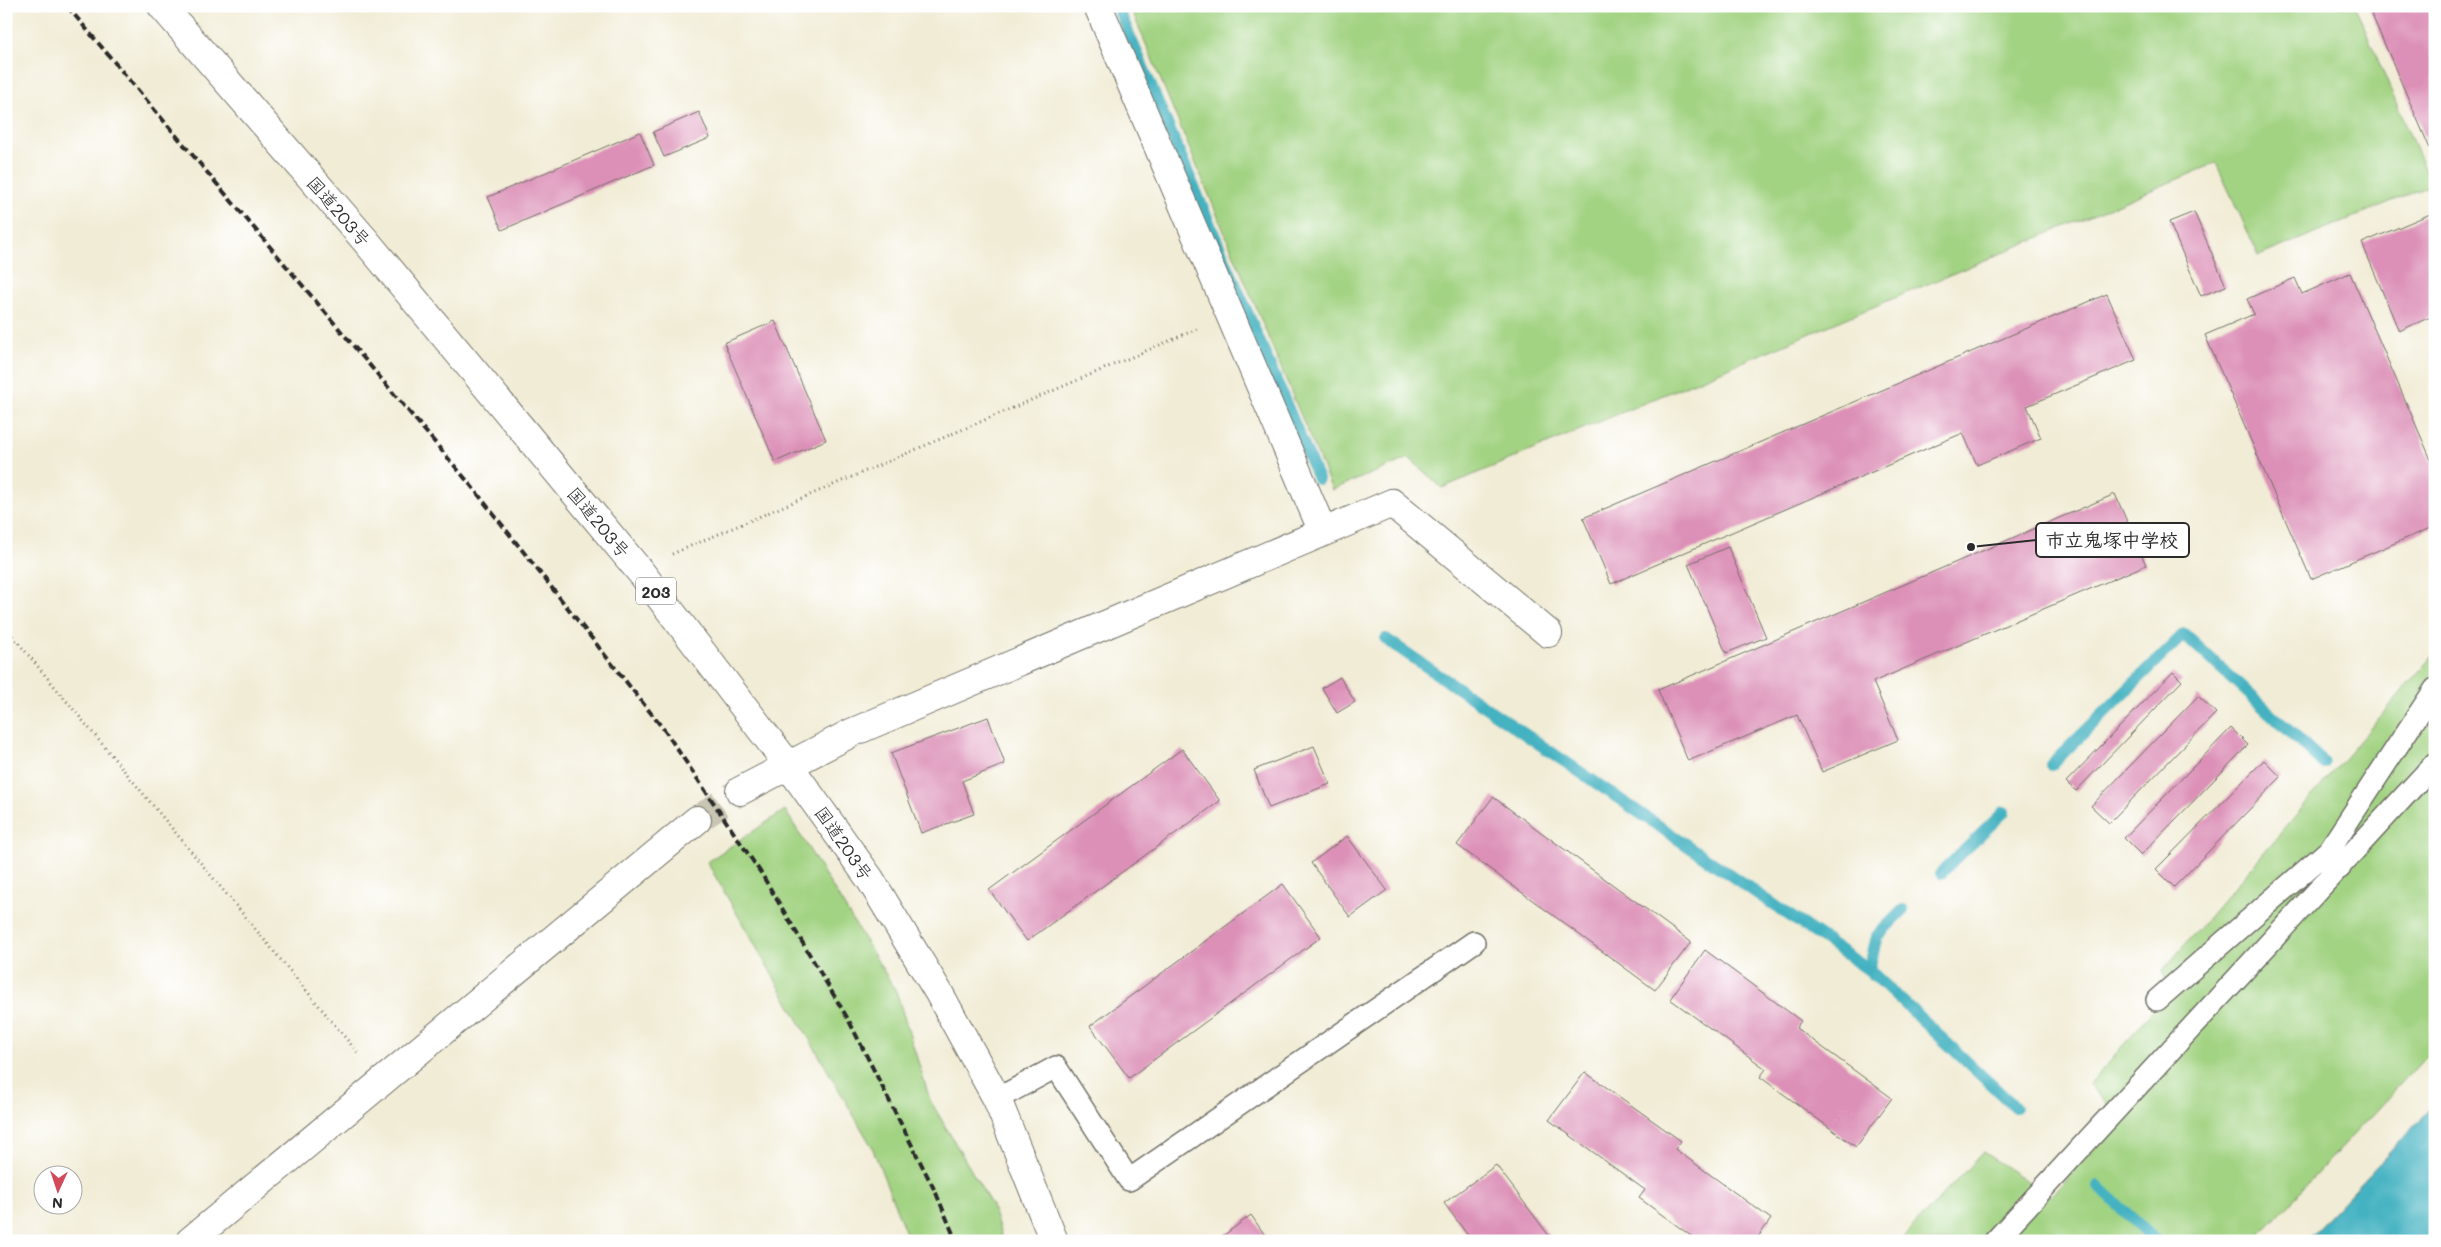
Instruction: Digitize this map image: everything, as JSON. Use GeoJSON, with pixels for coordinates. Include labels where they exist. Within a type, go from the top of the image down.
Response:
{"type":"FeatureCollection","features":[{"type":"Feature","properties":{"kind":"main road","name":"国道203号"},"geometry":{"type":"LineString","coordinates":[[162,6],[365,240],[643,575],[789,766],[870,878],[939,992],[997,1099],[1054,1241]]}},
{"type":"Feature","properties":{"kind":"main road"},"geometry":{"type":"LineString","coordinates":[[1098,6],[1323,532]]}},
{"type":"Feature","properties":{"kind":"main road"},"geometry":{"type":"LineString","coordinates":[[740,791],[851,733],[1392,503],[1548,633]]}},
{"type":"Feature","properties":{"kind":"main road"},"geometry":{"type":"LineString","coordinates":[[190,1241],[697,820]]}},
{"type":"Feature","properties":{"kind":"lane"},"geometry":{"type":"LineString","coordinates":[[2157,1000],[2334,859],[2435,689]]}},
{"type":"Feature","properties":{"kind":"lane"},"geometry":{"type":"LineString","coordinates":[[1994,1241],[2334,859],[2435,763]]}},
{"type":"Feature","properties":{"kind":"lane"},"geometry":{"type":"LineString","coordinates":[[997,1099],[1056,1067],[1129,1180],[1474,942]]}},
{"type":"Feature","properties":{"kind":"path"},"geometry":{"type":"LineString","coordinates":[[643,575],[669,555],[1230,314]]}},
{"type":"Feature","properties":{"kind":"path"},"geometry":{"type":"LineString","coordinates":[[6,628],[382,1082]]}},
{"type":"Feature","properties":{"kind":"green space"},"geometry":{"type":"Polygon","coordinates":[[[1130,6],[2355,6],[2431,185],[2259,256],[2216,163],[1442,488],[1409,458],[1332,490],[1130,6]]]}},
{"type":"Feature","properties":{"kind":"green space"},"geometry":{"type":"Polygon","coordinates":[[[2435,653],[2435,1047],[2254,1241],[1900,1241],[1983,1152],[2051,1197],[2119,1116],[2089,1085],[2168,993],[2163,970],[2435,653]]]}},
{"type":"Feature","properties":{"kind":"green space"},"geometry":{"type":"Polygon","coordinates":[[[785,810],[896,991],[930,1100],[992,1206],[1003,1241],[909,1241],[872,1147],[707,862],[785,810]]]}},
{"type":"Feature","properties":{"kind":"water"},"geometry":{"type":"Polygon","coordinates":[[[2435,1104],[2435,1241],[2306,1241],[2435,1104]]]}},
{"type":"Feature","properties":{"kind":"building"},"geometry":{"type":"Polygon","coordinates":[[[2368,6],[2435,6],[2435,160],[2368,6]]]}},
{"type":"Feature","properties":{"kind":"building"},"geometry":{"type":"Polygon","coordinates":[[[699,112],[710,138],[664,157],[653,132],[699,112]]]}},
{"type":"Feature","properties":{"kind":"building"},"geometry":{"type":"Polygon","coordinates":[[[640,132],[654,165],[502,230],[488,197],[640,132]]]}},
{"type":"Feature","properties":{"kind":"building"},"geometry":{"type":"Polygon","coordinates":[[[2194,212],[2226,286],[2201,296],[2169,222],[2194,212]]]}},
{"type":"Feature","properties":{"kind":"building"},"geometry":{"type":"Polygon","coordinates":[[[2435,212],[2435,315],[2399,331],[2362,243],[2435,212]]]}},
{"type":"Feature","properties":{"kind":"building"},"geometry":{"type":"Polygon","coordinates":[[[2350,273],[2435,469],[2435,526],[2311,579],[2205,335],[2254,314],[2247,299],[2295,278],[2302,294],[2350,273]]]}},
{"type":"Feature","properties":{"kind":"building"},"geometry":{"type":"Polygon","coordinates":[[[2107,294],[2136,360],[2027,406],[2041,438],[1977,465],[1963,433],[1611,584],[1583,518],[2107,294]]]}},
{"type":"Feature","properties":{"kind":"building"},"geometry":{"type":"Polygon","coordinates":[[[775,321],[826,440],[775,462],[724,343],[775,321]]]}},
{"type":"Feature","properties":{"kind":"building"},"geometry":{"type":"Polygon","coordinates":[[[2115,494],[2146,565],[1873,682],[1898,740],[1822,772],[1797,715],[1688,761],[1658,690],[2115,494]]]}},
{"type":"Feature","properties":{"kind":"building"},"geometry":{"type":"Polygon","coordinates":[[[1728,547],[1766,637],[1726,653],[1688,564],[1728,547]]]}},
{"type":"Feature","properties":{"kind":"building"},"geometry":{"type":"Polygon","coordinates":[[[2173,672],[2182,681],[2076,791],[2066,782],[2173,672]]]}},
{"type":"Feature","properties":{"kind":"building"},"geometry":{"type":"Polygon","coordinates":[[[1340,677],[1355,702],[1337,713],[1322,688],[1340,677]]]}},
{"type":"Feature","properties":{"kind":"building"},"geometry":{"type":"Polygon","coordinates":[[[2198,696],[2216,713],[2109,823],[2091,806],[2198,696]]]}},
{"type":"Feature","properties":{"kind":"building"},"geometry":{"type":"Polygon","coordinates":[[[988,717],[1005,764],[962,781],[974,814],[921,833],[891,753],[988,717]]]}},
{"type":"Feature","properties":{"kind":"building"},"geometry":{"type":"Polygon","coordinates":[[[2231,728],[2248,745],[2141,855],[2124,838],[2231,728]]]}},
{"type":"Feature","properties":{"kind":"building"},"geometry":{"type":"Polygon","coordinates":[[[1314,746],[1330,784],[1269,808],[1254,770],[1314,746]]]}},
{"type":"Feature","properties":{"kind":"building"},"geometry":{"type":"Polygon","coordinates":[[[1182,749],[1220,801],[1027,941],[989,890],[1182,749]]]}},
{"type":"Feature","properties":{"kind":"building"},"geometry":{"type":"Polygon","coordinates":[[[2264,760],[2281,777],[2174,887],[2156,869],[2264,760]]]}},
{"type":"Feature","properties":{"kind":"building"},"geometry":{"type":"Polygon","coordinates":[[[1493,797],[1691,942],[1655,990],[1457,845],[1493,797]]]}},
{"type":"Feature","properties":{"kind":"building"},"geometry":{"type":"Polygon","coordinates":[[[1347,836],[1387,890],[1350,917],[1311,863],[1347,836]]]}},
{"type":"Feature","properties":{"kind":"building"},"geometry":{"type":"Polygon","coordinates":[[[1283,884],[1321,937],[1129,1078],[1090,1026],[1283,884]]]}},
{"type":"Feature","properties":{"kind":"building"},"geometry":{"type":"Polygon","coordinates":[[[1705,950],[1801,1021],[1796,1028],[1892,1098],[1856,1147],[1760,1077],[1766,1069],[1670,999],[1705,950]]]}},
{"type":"Feature","properties":{"kind":"building"},"geometry":{"type":"Polygon","coordinates":[[[1585,1072],[1681,1141],[1675,1149],[1771,1219],[1755,1241],[1698,1241],[1639,1198],[1645,1190],[1549,1120],[1585,1072]]]}},
{"type":"Feature","properties":{"kind":"building"},"geometry":{"type":"Polygon","coordinates":[[[1496,1165],[1553,1241],[1472,1241],[1444,1203],[1496,1165]]]}},
{"type":"Feature","properties":{"kind":"building"},"geometry":{"type":"Polygon","coordinates":[[[1251,1215],[1269,1241],[1216,1241],[1251,1215]]]}},
{"type":"Feature","properties":{"kind":"waterway"},"geometry":{"type":"LineString","coordinates":[[1117,6],[1318,479]]}},
{"type":"Feature","properties":{"kind":"waterway"},"geometry":{"type":"LineString","coordinates":[[2051,765],[2184,634],[2324,763]]}},
{"type":"Feature","properties":{"kind":"waterway"},"geometry":{"type":"LineString","coordinates":[[1386,639],[1869,970],[2015,1107]]}},
{"type":"Feature","properties":{"kind":"waterway"},"geometry":{"type":"LineString","coordinates":[[1941,873],[2004,812]]}},
{"type":"Feature","properties":{"kind":"waterway"},"geometry":{"type":"LineString","coordinates":[[1869,970],[1877,936],[1903,910]]}},
{"type":"Feature","properties":{"kind":"waterway"},"geometry":{"type":"LineString","coordinates":[[2098,1186],[2156,1241]]}},
{"type":"Feature","properties":{"kind":"tunnel"},"geometry":{"type":"LineString","coordinates":[[697,820],[740,791]]}},
{"type":"Feature","properties":{"kind":"railway"},"geometry":{"type":"LineString","coordinates":[[67,6],[469,483],[665,731],[761,873],[848,1019],[936,1193],[956,1241]]}},
{"type":"Feature","properties":{"kind":"place","name":"市立鬼塚中学校"},"geometry":{"type":"Point","coordinates":[1971,547]}}]}
